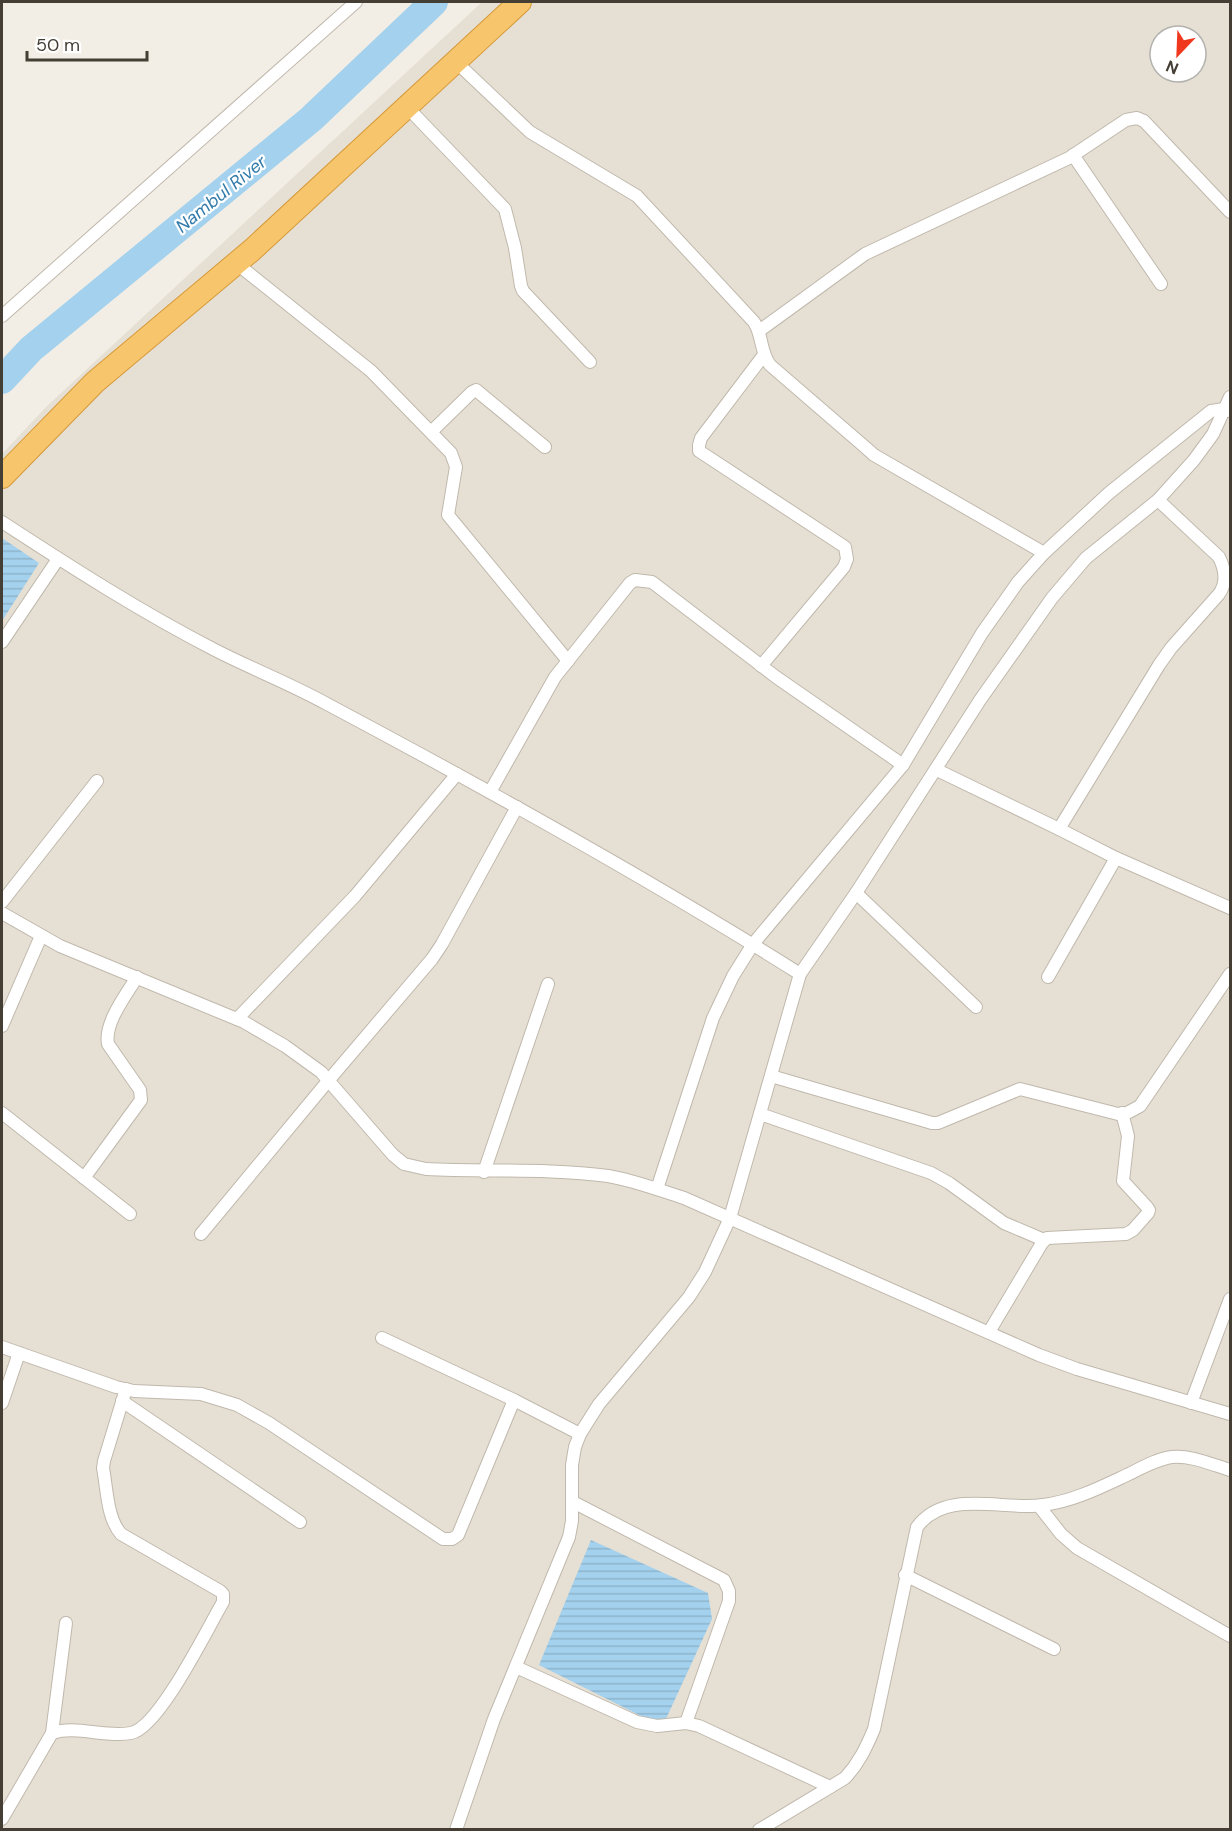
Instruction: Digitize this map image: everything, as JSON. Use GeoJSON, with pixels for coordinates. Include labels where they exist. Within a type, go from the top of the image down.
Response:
{"type":"FeatureCollection","features":[{"type":"Feature","properties":{"kind":"highway"},"geometry":{"type":"LineString","coordinates":[[2,477],[62,413],[95,382],[236,263],[520,2]]}},
{"type":"Feature","properties":{"kind":"street"},"geometry":{"type":"LineString","coordinates":[[2,316],[356,2]]}},
{"type":"Feature","properties":{"kind":"street"},"geometry":{"type":"LineString","coordinates":[[455,62],[530,132],[625,187],[649,206],[754,322],[759,332],[764,356],[770,365],[874,454],[1044,553]]}},
{"type":"Feature","properties":{"kind":"street"},"geometry":{"type":"LineString","coordinates":[[407,107],[505,209],[523,291],[590,362]]}},
{"type":"Feature","properties":{"kind":"street"},"geometry":{"type":"LineString","coordinates":[[759,332],[866,254],[1073,155],[1126,120],[1137,118],[1144,121],[1230,212]]}},
{"type":"Feature","properties":{"kind":"street"},"geometry":{"type":"LineString","coordinates":[[1073,155],[1161,284]]}},
{"type":"Feature","properties":{"kind":"street"},"geometry":{"type":"LineString","coordinates":[[236,263],[371,371],[451,453],[456,462],[448,515],[568,661]]}},
{"type":"Feature","properties":{"kind":"street"},"geometry":{"type":"LineString","coordinates":[[761,666],[844,567],[847,559],[845,547],[699,450],[701,438],[764,356]]}},
{"type":"Feature","properties":{"kind":"street"},"geometry":{"type":"LineString","coordinates":[[431,432],[476,390],[545,447]]}},
{"type":"Feature","properties":{"kind":"street"},"geometry":{"type":"LineString","coordinates":[[456,1830],[494,1719],[565,1549],[572,1521],[572,1465],[580,1434],[599,1404],[689,1297],[705,1272],[730,1218],[800,974],[937,770],[980,700],[1052,597],[1097,548],[1158,500],[1194,460],[1227,410],[1230,397]]}},
{"type":"Feature","properties":{"kind":"street"},"geometry":{"type":"LineString","coordinates":[[657,1189],[713,1018],[753,944],[903,765],[982,633],[1018,582],[1044,553],[1109,494],[1211,411],[1227,410]]}},
{"type":"Feature","properties":{"kind":"street"},"geometry":{"type":"LineString","coordinates":[[1059,829],[1159,665],[1219,594],[1224,584],[1224,569],[1219,557],[1158,500]]}},
{"type":"Feature","properties":{"kind":"street"},"geometry":{"type":"LineString","coordinates":[[2,522],[58,559],[216,651],[318,699],[585,844],[800,974]]}},
{"type":"Feature","properties":{"kind":"street"},"geometry":{"type":"LineString","coordinates":[[2,642],[58,559]]}},
{"type":"Feature","properties":{"kind":"street"},"geometry":{"type":"LineString","coordinates":[[490,792],[555,677],[630,583],[635,580],[652,582],[761,666],[903,765]]}},
{"type":"Feature","properties":{"kind":"street"},"geometry":{"type":"LineString","coordinates":[[937,770],[1116,858],[1230,908]]}},
{"type":"Feature","properties":{"kind":"street"},"geometry":{"type":"LineString","coordinates":[[237,1019],[355,896],[457,774]]}},
{"type":"Feature","properties":{"kind":"street"},"geometry":{"type":"LineString","coordinates":[[2,902],[97,781]]}},
{"type":"Feature","properties":{"kind":"street"},"geometry":{"type":"LineString","coordinates":[[201,1234],[432,959],[442,945],[517,807]]}},
{"type":"Feature","properties":{"kind":"street"},"geometry":{"type":"LineString","coordinates":[[1048,977],[1116,858]]}},
{"type":"Feature","properties":{"kind":"street"},"geometry":{"type":"LineString","coordinates":[[856,893],[976,1007]]}},
{"type":"Feature","properties":{"kind":"street"},"geometry":{"type":"LineString","coordinates":[[2,913],[41,936],[237,1019],[285,1046],[321,1072],[393,1155],[404,1164],[426,1169],[484,1172],[570,1172],[610,1177],[657,1189],[705,1207],[1039,1355],[1077,1369],[1230,1414]]}},
{"type":"Feature","properties":{"kind":"street"},"geometry":{"type":"LineString","coordinates":[[2,1026],[41,936]]}},
{"type":"Feature","properties":{"kind":"street"},"geometry":{"type":"LineString","coordinates":[[771,1076],[932,1123],[938,1123],[1020,1089],[1127,1113],[1140,1106],[1230,974]]}},
{"type":"Feature","properties":{"kind":"street"},"geometry":{"type":"LineString","coordinates":[[84,1178],[141,1100],[140,1090],[108,1044],[106,1037],[109,1025],[137,977]]}},
{"type":"Feature","properties":{"kind":"street"},"geometry":{"type":"LineString","coordinates":[[484,1172],[548,984]]}},
{"type":"Feature","properties":{"kind":"street"},"geometry":{"type":"LineString","coordinates":[[2,1113],[130,1214]]}},
{"type":"Feature","properties":{"kind":"street"},"geometry":{"type":"LineString","coordinates":[[989,1332],[1044,1240],[1050,1237],[1126,1234],[1133,1230],[1148,1213],[1147,1207],[1123,1180],[1128,1136],[1122,1113]]}},
{"type":"Feature","properties":{"kind":"street"},"geometry":{"type":"LineString","coordinates":[[760,1114],[931,1173],[949,1183],[1004,1223],[1044,1240]]}},
{"type":"Feature","properties":{"kind":"street"},"geometry":{"type":"LineString","coordinates":[[1191,1403],[1230,1299]]}},
{"type":"Feature","properties":{"kind":"street"},"geometry":{"type":"LineString","coordinates":[[382,1338],[580,1434]]}},
{"type":"Feature","properties":{"kind":"street"},"geometry":{"type":"LineString","coordinates":[[2,1347],[124,1395],[300,1522]]}},
{"type":"Feature","properties":{"kind":"street"},"geometry":{"type":"LineString","coordinates":[[2,1403],[19,1353]]}},
{"type":"Feature","properties":{"kind":"street"},"geometry":{"type":"LineString","coordinates":[[124,1395],[201,1394],[237,1405],[269,1423],[443,1539],[452,1539],[458,1535],[514,1400]]}},
{"type":"Feature","properties":{"kind":"street"},"geometry":{"type":"LineString","coordinates":[[52,1733],[66,1731],[129,1734],[145,1727],[172,1690],[223,1602],[223,1594],[220,1590],[121,1534],[116,1528],[112,1519],[103,1468],[106,1451],[124,1395]]}},
{"type":"Feature","properties":{"kind":"street"},"geometry":{"type":"LineString","coordinates":[[760,1829],[844,1778],[856,1766],[865,1750],[874,1729],[917,1527],[923,1518],[932,1512],[967,1504],[1039,1506],[1061,1502],[1086,1494],[1154,1462],[1170,1457],[1188,1458],[1230,1470]]}},
{"type":"Feature","properties":{"kind":"street"},"geometry":{"type":"LineString","coordinates":[[573,1502],[724,1580],[729,1601],[686,1723]]}},
{"type":"Feature","properties":{"kind":"street"},"geometry":{"type":"LineString","coordinates":[[1039,1506],[1061,1534],[1077,1548],[1230,1636]]}},
{"type":"Feature","properties":{"kind":"street"},"geometry":{"type":"LineString","coordinates":[[905,1575],[1054,1648]]}},
{"type":"Feature","properties":{"kind":"street"},"geometry":{"type":"LineString","coordinates":[[2,1819],[52,1733],[66,1623]]}},
{"type":"Feature","properties":{"kind":"street"},"geometry":{"type":"LineString","coordinates":[[516,1667],[637,1722],[657,1726],[686,1723],[699,1726],[830,1787]]}},
{"type":"Feature","properties":{"kind":"shaded area"},"geometry":{"type":"Polygon","coordinates":[[[482,2],[1230,2],[1230,1829],[2,1829],[2,454],[46,407],[482,2]]]}},
{"type":"Feature","properties":{"kind":"water"},"geometry":{"type":"Polygon","coordinates":[[[2,538],[39,563],[2,621],[2,538]]]}},
{"type":"Feature","properties":{"kind":"water"},"geometry":{"type":"Polygon","coordinates":[[[591,1540],[708,1593],[712,1619],[665,1721],[657,1724],[539,1665],[591,1540]]]}},
{"type":"Feature","properties":{"kind":"waterway","name":"Nambul River"},"geometry":{"type":"LineString","coordinates":[[2,380],[31,349],[311,119],[434,2]]}}]}
